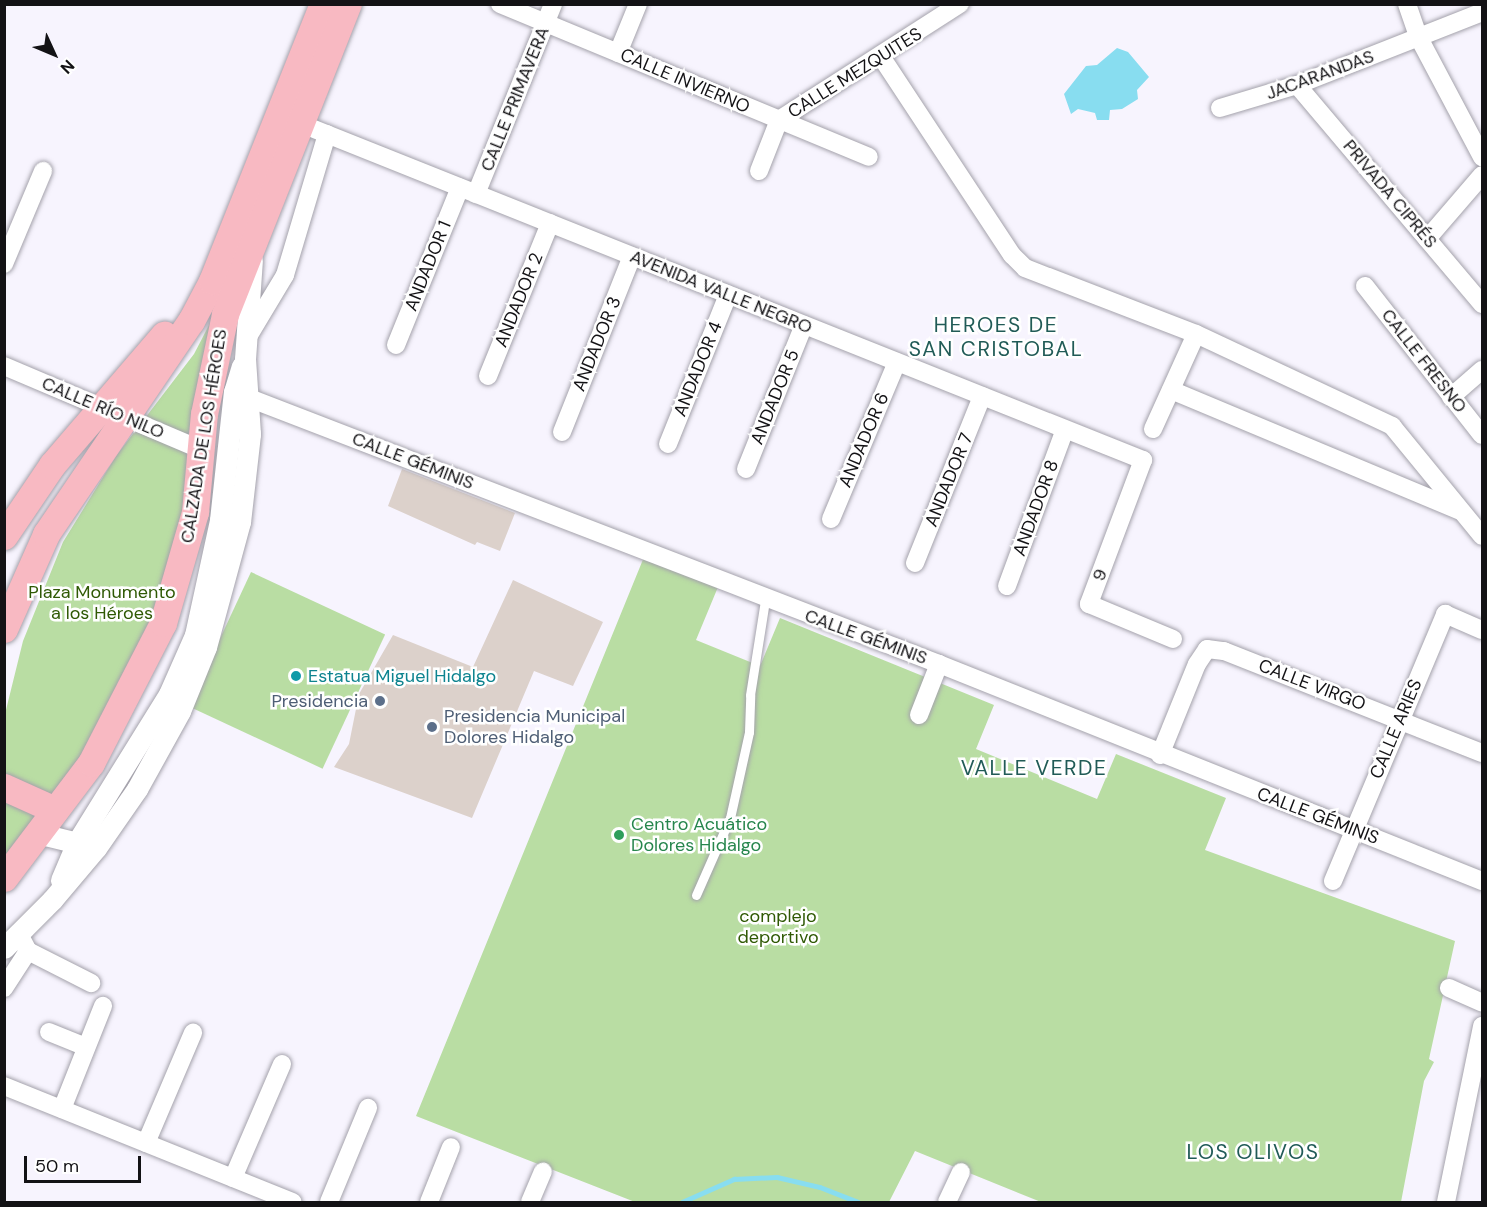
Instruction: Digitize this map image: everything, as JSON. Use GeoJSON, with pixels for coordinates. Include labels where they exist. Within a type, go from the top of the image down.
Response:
{"type":"FeatureCollection","features":[{"type":"Feature","properties":{"kind":"main road","name":"CALZADA DE LOS HÉROES"},"geometry":{"type":"LineString","coordinates":[[4,629],[46,534],[75,485],[126,418],[191,321],[212,281],[322,4]]}},
{"type":"Feature","properties":{"kind":"main road","name":"CALZADA DE LOS HÉROES"},"geometry":{"type":"LineString","coordinates":[[4,878],[111,729],[163,623],[195,512],[202,450],[231,390],[225,314],[254,235],[348,4]]}},
{"type":"Feature","properties":{"kind":"main road"},"geometry":{"type":"LineString","coordinates":[[4,536],[52,465],[100,407],[212,281]]}},
{"type":"Feature","properties":{"kind":"main road"},"geometry":{"type":"LineString","coordinates":[[4,787],[54,810]]}},
{"type":"Feature","properties":{"kind":"street","name":"CALLE INVIERNO"},"geometry":{"type":"LineString","coordinates":[[500,4],[869,157]]}},
{"type":"Feature","properties":{"kind":"street","name":"CALLE PRIMAVERA"},"geometry":{"type":"LineString","coordinates":[[468,190],[553,4]]}},
{"type":"Feature","properties":{"kind":"street"},"geometry":{"type":"LineString","coordinates":[[618,53],[638,4]]}},
{"type":"Feature","properties":{"kind":"street","name":"CALLE MEZQUITES"},"geometry":{"type":"LineString","coordinates":[[779,120],[882,58],[960,4]]}},
{"type":"Feature","properties":{"kind":"street"},"geometry":{"type":"LineString","coordinates":[[1407,4],[1419,38],[1482,157]]}},
{"type":"Feature","properties":{"kind":"street","name":"JACARANDAS"},"geometry":{"type":"LineString","coordinates":[[1220,108],[1297,86],[1482,12]]}},
{"type":"Feature","properties":{"kind":"street"},"geometry":{"type":"LineString","coordinates":[[882,58],[1012,255],[1025,268],[1196,334],[1392,426],[1482,536]]}},
{"type":"Feature","properties":{"kind":"street","name":"PRIVADA CIPRÉS"},"geometry":{"type":"LineString","coordinates":[[1297,86],[1482,303]]}},
{"type":"Feature","properties":{"kind":"street"},"geometry":{"type":"LineString","coordinates":[[759,171],[779,120]]}},
{"type":"Feature","properties":{"kind":"street","name":"AVENIDA VALLE NEGRO"},"geometry":{"type":"LineString","coordinates":[[300,123],[1143,460]]}},
{"type":"Feature","properties":{"kind":"street"},"geometry":{"type":"LineString","coordinates":[[4,988],[17,945],[52,900],[86,846],[180,711],[206,647],[230,521],[250,434],[231,390],[246,350],[285,275],[327,134]]}},
{"type":"Feature","properties":{"kind":"street"},"geometry":{"type":"LineString","coordinates":[[4,264],[43,171]]}},
{"type":"Feature","properties":{"kind":"street"},"geometry":{"type":"LineString","coordinates":[[1427,239],[1482,175]]}},
{"type":"Feature","properties":{"kind":"street","name":"ANDADOR 1"},"geometry":{"type":"LineString","coordinates":[[396,345],[468,190]]}},
{"type":"Feature","properties":{"kind":"street","name":"ANDADOR 2"},"geometry":{"type":"LineString","coordinates":[[488,376],[550,223]]}},
{"type":"Feature","properties":{"kind":"street"},"geometry":{"type":"LineString","coordinates":[[246,350],[254,235]]}},
{"type":"Feature","properties":{"kind":"street","name":"ANDADOR 3"},"geometry":{"type":"LineString","coordinates":[[562,432],[632,256]]}},
{"type":"Feature","properties":{"kind":"street","name":"CALLE FRESNO"},"geometry":{"type":"LineString","coordinates":[[1365,286],[1482,435]]}},
{"type":"Feature","properties":{"kind":"street","name":"ANDADOR 4"},"geometry":{"type":"LineString","coordinates":[[668,444],[728,295]]}},
{"type":"Feature","properties":{"kind":"street","name":"ANDADOR 5"},"geometry":{"type":"LineString","coordinates":[[746,469],[804,325]]}},
{"type":"Feature","properties":{"kind":"street"},"geometry":{"type":"LineString","coordinates":[[1153,429],[1196,334]]}},
{"type":"Feature","properties":{"kind":"street","name":"ANDADOR 6"},"geometry":{"type":"LineString","coordinates":[[831,519],[897,362]]}},
{"type":"Feature","properties":{"kind":"street","name":"CALLE RÍO NILO"},"geometry":{"type":"LineString","coordinates":[[4,366],[202,450]]}},
{"type":"Feature","properties":{"kind":"street"},"geometry":{"type":"LineString","coordinates":[[1451,397],[1482,370]]}},
{"type":"Feature","properties":{"kind":"street","name":"CALLE GÉMINIS"},"geometry":{"type":"LineString","coordinates":[[231,390],[765,600],[939,664],[1160,755],[1482,881]]}},
{"type":"Feature","properties":{"kind":"street"},"geometry":{"type":"LineString","coordinates":[[1172,390],[1464,513]]}},
{"type":"Feature","properties":{"kind":"street","name":"ANDADOR 7"},"geometry":{"type":"LineString","coordinates":[[915,563],[982,396]]}},
{"type":"Feature","properties":{"kind":"street","name":"ANDADOR 8"},"geometry":{"type":"LineString","coordinates":[[1007,586],[1065,429]]}},
{"type":"Feature","properties":{"kind":"street","name":"9"},"geometry":{"type":"LineString","coordinates":[[1143,460],[1089,604],[1173,639]]}},
{"type":"Feature","properties":{"kind":"street","name":"CALLE ARIES"},"geometry":{"type":"LineString","coordinates":[[1333,881],[1445,614],[1482,630]]}},
{"type":"Feature","properties":{"kind":"street","name":"CALLE VIRGO"},"geometry":{"type":"LineString","coordinates":[[1160,755],[1197,663],[1207,649],[1224,651],[1482,753]]}},
{"type":"Feature","properties":{"kind":"street"},"geometry":{"type":"LineString","coordinates":[[919,715],[939,664]]}},
{"type":"Feature","properties":{"kind":"street"},"geometry":{"type":"LineString","coordinates":[[37,833],[86,846]]}},
{"type":"Feature","properties":{"kind":"street"},"geometry":{"type":"LineString","coordinates":[[17,945],[91,983]]}},
{"type":"Feature","properties":{"kind":"street"},"geometry":{"type":"LineString","coordinates":[[1449,988],[1482,1003]]}},
{"type":"Feature","properties":{"kind":"street"},"geometry":{"type":"LineString","coordinates":[[62,1109],[103,1006]]}},
{"type":"Feature","properties":{"kind":"street"},"geometry":{"type":"LineString","coordinates":[[1447,1202],[1474,1106],[1482,1026]]}},
{"type":"Feature","properties":{"kind":"street"},"geometry":{"type":"LineString","coordinates":[[49,1032],[87,1047]]}},
{"type":"Feature","properties":{"kind":"street"},"geometry":{"type":"LineString","coordinates":[[146,1143],[193,1033]]}},
{"type":"Feature","properties":{"kind":"street"},"geometry":{"type":"LineString","coordinates":[[233,1178],[282,1064]]}},
{"type":"Feature","properties":{"kind":"street"},"geometry":{"type":"LineString","coordinates":[[4,1086],[293,1203]]}},
{"type":"Feature","properties":{"kind":"street"},"geometry":{"type":"LineString","coordinates":[[329,1203],[368,1108]]}},
{"type":"Feature","properties":{"kind":"street"},"geometry":{"type":"LineString","coordinates":[[429,1203],[451,1147]]}},
{"type":"Feature","properties":{"kind":"street"},"geometry":{"type":"LineString","coordinates":[[530,1203],[543,1172]]}},
{"type":"Feature","properties":{"kind":"street"},"geometry":{"type":"LineString","coordinates":[[947,1203],[961,1172]]}},
{"type":"Feature","properties":{"kind":"lane"},"geometry":{"type":"LineString","coordinates":[[696,895],[730,818],[749,732],[750,695],[765,600]]}},
{"type":"Feature","properties":{"kind":"green space","name":"Plaza Monumento a los Héroes"},"geometry":{"type":"Polygon","coordinates":[[[233,279],[199,446],[158,623],[88,761],[5,872],[5,714],[23,641],[63,542],[116,456],[194,354],[233,279]]]}},
{"type":"Feature","properties":{"kind":"green space","name":"complejo deportivo"},"geometry":{"type":"Polygon","coordinates":[[[644,557],[718,587],[696,640],[760,666],[780,618],[994,705],[976,749],[1097,799],[1116,754],[1226,798],[1205,850],[1455,941],[1429,1059],[1434,1062],[1424,1081],[1401,1202],[1041,1202],[915,1151],[889,1202],[635,1202],[416,1116],[644,557]]]}},
{"type":"Feature","properties":{"kind":"green space"},"geometry":{"type":"Polygon","coordinates":[[[251,572],[385,635],[323,769],[188,706],[251,572]]]}},
{"type":"Feature","properties":{"kind":"water"},"geometry":{"type":"Polygon","coordinates":[[[1117,48],[1128,52],[1149,77],[1137,90],[1138,99],[1122,109],[1110,110],[1109,120],[1097,120],[1095,113],[1078,109],[1071,114],[1064,94],[1086,66],[1097,65],[1117,48]]]}},
{"type":"Feature","properties":{"kind":"building"},"geometry":{"type":"Polygon","coordinates":[[[402,469],[515,513],[500,551],[477,542],[475,545],[388,506],[402,469]]]}},
{"type":"Feature","properties":{"kind":"building","name":"Presidencia Municipal Dolores Hidalgo"},"geometry":{"type":"Polygon","coordinates":[[[513,580],[603,622],[573,686],[534,671],[472,818],[334,767],[349,744],[359,694],[393,635],[473,667],[513,580]]]}},
{"type":"Feature","properties":{"kind":"waterway"},"geometry":{"type":"LineString","coordinates":[[682,1202],[734,1179],[777,1177],[820,1187],[858,1202]]}},
{"type":"Feature","properties":{"kind":"place","name":"Estatua Miguel Hidalgo"},"geometry":{"type":"Point","coordinates":[296,676]}},
{"type":"Feature","properties":{"kind":"place","name":"Presidencia"},"geometry":{"type":"Point","coordinates":[380,701]}},
{"type":"Feature","properties":{"kind":"place","name":"Presidencia Municipal Dolores Hidalgo"},"geometry":{"type":"Point","coordinates":[432,727]}},
{"type":"Feature","properties":{"kind":"place","name":"Centro Acuático Dolores Hidalgo"},"geometry":{"type":"Point","coordinates":[619,835]}},
{"type":"Feature","properties":{"kind":"district","name":"HEROES DE SAN CRISTOBAL"},"geometry":{"type":"Point","coordinates":[996,337]}},
{"type":"Feature","properties":{"kind":"district","name":"VALLE VERDE"},"geometry":{"type":"Point","coordinates":[1034,768]}},
{"type":"Feature","properties":{"kind":"district","name":"LOS OLIVOS"},"geometry":{"type":"Point","coordinates":[1253,1152]}}]}
